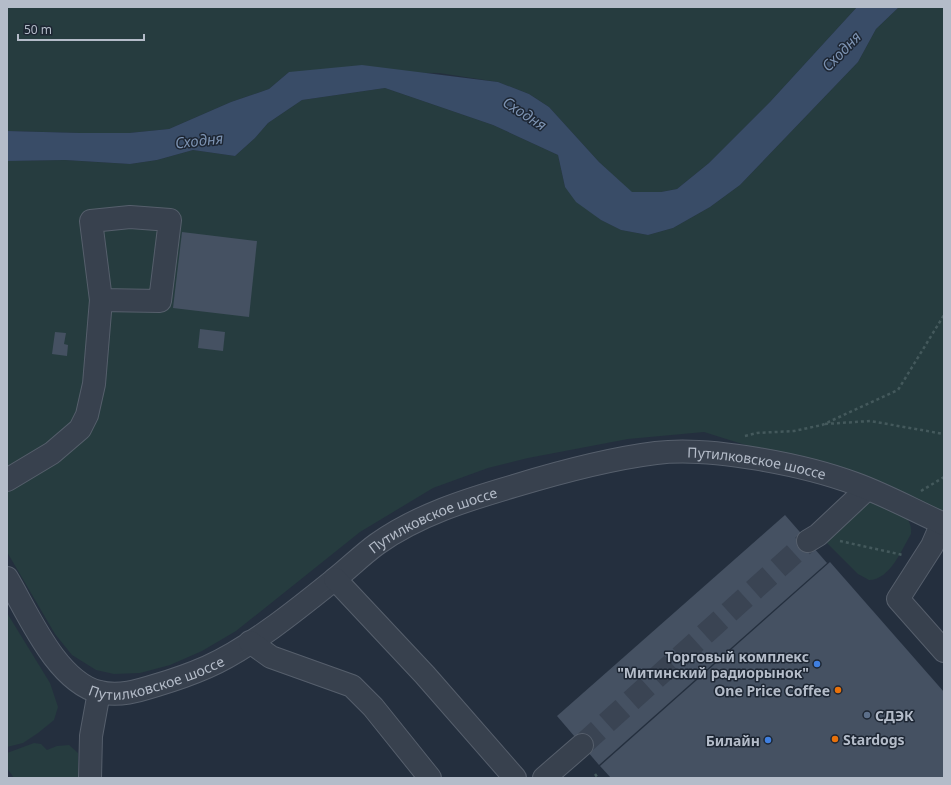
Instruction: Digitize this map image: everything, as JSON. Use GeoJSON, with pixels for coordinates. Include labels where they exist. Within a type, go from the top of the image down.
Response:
{"type":"FeatureCollection","features":[{"type":"Feature","properties":{"kind":"street"},"geometry":{"type":"LineString","coordinates":[[7,480],[52,454],[80,429],[92,400],[101,300],[91,221],[130,217],[170,220],[160,301],[101,300]]}},
{"type":"Feature","properties":{"kind":"street","name":"Путилковское шоссе"},"geometry":{"type":"LineString","coordinates":[[7,578],[44,640],[63,668],[82,685],[99,692],[120,694],[140,691],[175,680],[209,666],[250,642],[335,579],[377,544],[433,512],[526,482],[596,464],[657,452],[692,452],[751,459],[812,471],[867,489],[943,524]]}},
{"type":"Feature","properties":{"kind":"street"},"geometry":{"type":"LineString","coordinates":[[813,538],[867,489]]}},
{"type":"Feature","properties":{"kind":"street"},"geometry":{"type":"LineString","coordinates":[[943,524],[932,546],[898,599],[944,651]]}},
{"type":"Feature","properties":{"kind":"street"},"geometry":{"type":"LineString","coordinates":[[335,579],[425,675],[515,778]]}},
{"type":"Feature","properties":{"kind":"street"},"geometry":{"type":"LineString","coordinates":[[250,642],[271,657],[352,686],[373,707],[430,778]]}},
{"type":"Feature","properties":{"kind":"street"},"geometry":{"type":"LineString","coordinates":[[90,778],[91,736],[99,692]]}},
{"type":"Feature","properties":{"kind":"street"},"geometry":{"type":"LineString","coordinates":[[544,778],[582,744]]}},
{"type":"Feature","properties":{"kind":"path"},"geometry":{"type":"LineString","coordinates":[[822,425],[898,390],[944,315]]}},
{"type":"Feature","properties":{"kind":"path"},"geometry":{"type":"LineString","coordinates":[[742,437],[757,433],[794,431],[822,425],[870,420],[944,434]]}},
{"type":"Feature","properties":{"kind":"path"},"geometry":{"type":"LineString","coordinates":[[813,538],[923,560]]}},
{"type":"Feature","properties":{"kind":"path"},"geometry":{"type":"LineString","coordinates":[[595,774],[598,778]]}},
{"type":"Feature","properties":{"kind":"green space"},"geometry":{"type":"Polygon","coordinates":[[[7,7],[857,7],[770,102],[709,163],[677,189],[661,192],[632,193],[599,162],[549,107],[529,94],[498,82],[439,73],[289,72],[269,89],[231,102],[169,129],[129,133],[7,131],[7,7]]]}},
{"type":"Feature","properties":{"kind":"green space"},"geometry":{"type":"Polygon","coordinates":[[[899,7],[944,7],[944,514],[755,448],[704,432],[628,439],[528,458],[488,468],[433,488],[360,532],[236,631],[202,651],[170,665],[140,673],[114,674],[96,670],[72,655],[55,634],[7,552],[7,161],[65,160],[130,164],[157,160],[193,150],[235,156],[255,138],[268,123],[302,100],[385,88],[493,125],[558,155],[565,187],[601,220],[621,230],[648,235],[673,228],[710,207],[740,185],[858,62],[876,29],[899,7]]]}},
{"type":"Feature","properties":{"kind":"green space"},"geometry":{"type":"Polygon","coordinates":[[[871,499],[891,507],[904,515],[911,526],[911,534],[889,569],[876,579],[869,580],[858,574],[824,540],[871,499]]]}},
{"type":"Feature","properties":{"kind":"green space"},"geometry":{"type":"Polygon","coordinates":[[[7,613],[50,683],[58,707],[54,720],[38,733],[23,743],[7,747],[7,613]]]}},
{"type":"Feature","properties":{"kind":"green space"},"geometry":{"type":"Polygon","coordinates":[[[34,743],[41,744],[47,750],[57,746],[69,745],[78,753],[78,778],[14,778],[7,768],[7,753],[34,743]]]}},
{"type":"Feature","properties":{"kind":"water","name":"Сходня"},"geometry":{"type":"Polygon","coordinates":[[[857,7],[899,7],[876,29],[858,62],[740,185],[710,207],[673,228],[648,235],[621,230],[601,220],[576,202],[565,187],[558,155],[493,125],[385,88],[302,100],[268,123],[255,138],[235,156],[193,150],[157,160],[130,164],[65,160],[7,161],[7,131],[129,133],[169,129],[231,102],[269,89],[289,72],[362,65],[498,82],[529,94],[549,107],[599,162],[632,192],[661,192],[677,189],[709,163],[770,102],[857,7]]]}},
{"type":"Feature","properties":{"kind":"building"},"geometry":{"type":"Polygon","coordinates":[[[182,232],[257,241],[249,317],[173,308],[182,232]]]}},
{"type":"Feature","properties":{"kind":"building"},"geometry":{"type":"Polygon","coordinates":[[[200,329],[225,332],[223,351],[198,348],[200,329]]]}},
{"type":"Feature","properties":{"kind":"building"},"geometry":{"type":"Polygon","coordinates":[[[55,332],[66,333],[64,344],[68,345],[67,356],[52,354],[55,332]]]}},
{"type":"Feature","properties":{"kind":"building"},"geometry":{"type":"Polygon","coordinates":[[[785,515],[827,563],[599,765],[557,716],[785,515]]]}},
{"type":"Feature","properties":{"kind":"building","name":"Торговый комплекс \"Митинский радиорынок\""},"geometry":{"type":"Polygon","coordinates":[[[830,562],[944,692],[944,778],[611,778],[600,766],[830,562]]]}},
{"type":"Feature","properties":{"kind":"tunnel"},"geometry":{"type":"LineString","coordinates":[[582,745],[808,541]]}},
{"type":"Feature","properties":{"kind":"place","name":"Торговый комплекс \"Митинский радиорынок\""},"geometry":{"type":"Point","coordinates":[817,664]}},
{"type":"Feature","properties":{"kind":"place","name":"One Price Coffee"},"geometry":{"type":"Point","coordinates":[838,690]}},
{"type":"Feature","properties":{"kind":"place","name":"СДЭК"},"geometry":{"type":"Point","coordinates":[867,715]}},
{"type":"Feature","properties":{"kind":"place","name":"Stardogs"},"geometry":{"type":"Point","coordinates":[835,739]}},
{"type":"Feature","properties":{"kind":"place","name":"Билайн"},"geometry":{"type":"Point","coordinates":[768,740]}}]}
